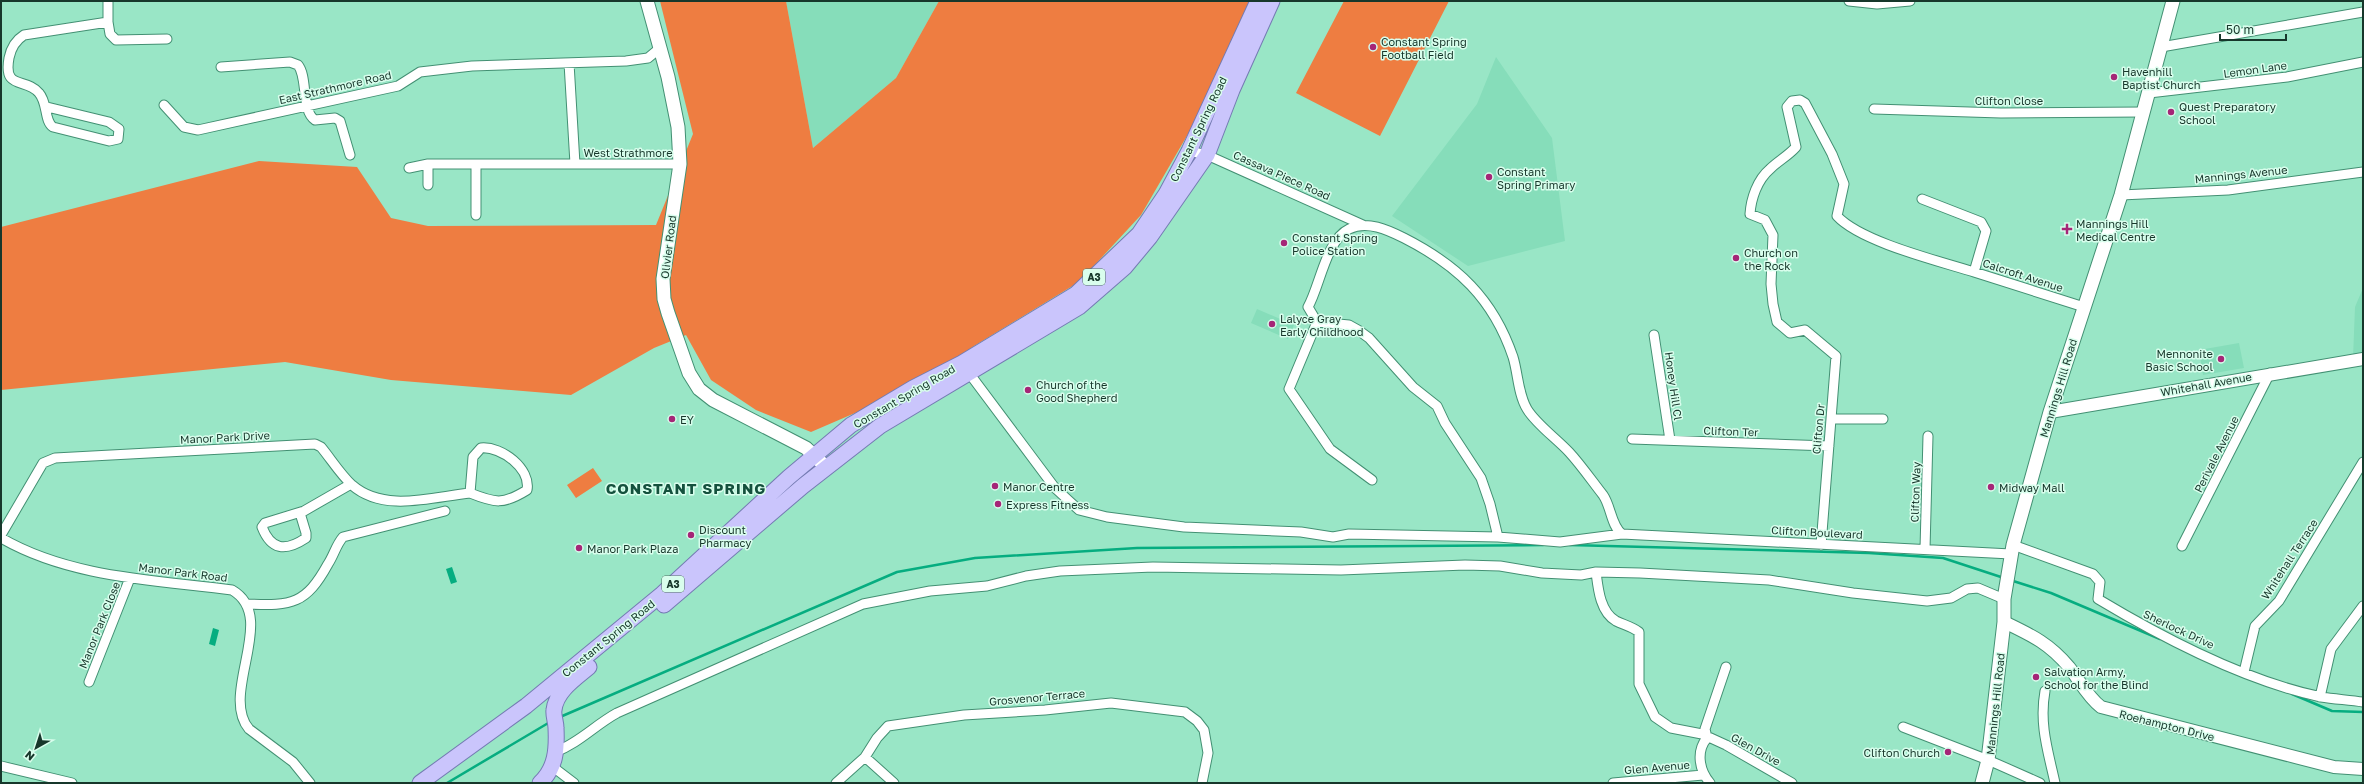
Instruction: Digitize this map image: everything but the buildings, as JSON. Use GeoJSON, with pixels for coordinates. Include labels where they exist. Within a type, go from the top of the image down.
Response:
{"type":"FeatureCollection","features":[{"type":"Feature","properties":{"kind":"main road","name":"Olivier Road"},"geometry":{"type":"LineString","coordinates":[[647,1],[660,48],[678,127],[680,164],[663,279],[668,314],[689,373],[700,388],[713,400],[806,448],[826,467]]}},
{"type":"Feature","properties":{"kind":"main road","name":"Constant Spring Road"},"geometry":{"type":"LineString","coordinates":[[554,760],[555,718],[562,692],[570,683],[826,467],[880,426],[1076,294],[1139,234],[1166,194],[1189,151],[1258,1]]}},
{"type":"Feature","properties":{"kind":"main road","name":"Constant Spring Road"},"geometry":{"type":"LineString","coordinates":[[420,783],[526,706],[662,594],[814,455],[851,425],[913,388],[965,368],[1079,307],[1125,267],[1150,238],[1207,155],[1232,90],[1272,1]]}},
{"type":"Feature","properties":{"kind":"main road","name":"Mannings Hill Road"},"geometry":{"type":"LineString","coordinates":[[1982,783],[1988,760],[2004,622],[2004,599],[2011,554],[2050,412],[2121,195],[2162,47],[2173,1]]}},
{"type":"Feature","properties":{"kind":"main road"},"geometry":{"type":"LineString","coordinates":[[442,768],[538,706],[546,706],[555,718]]}},
{"type":"Feature","properties":{"kind":"main road"},"geometry":{"type":"LineString","coordinates":[[540,783],[554,760]]}},
{"type":"Feature","properties":{"kind":"street"},"geometry":{"type":"LineString","coordinates":[[108,1],[108,22],[110,34],[116,40],[167,39]]}},
{"type":"Feature","properties":{"kind":"street"},"geometry":{"type":"LineString","coordinates":[[1849,1],[1877,4],[1910,1]]}},
{"type":"Feature","properties":{"kind":"street"},"geometry":{"type":"LineString","coordinates":[[2162,47],[2363,12]]}},
{"type":"Feature","properties":{"kind":"street"},"geometry":{"type":"LineString","coordinates":[[47,107],[109,122],[119,129],[118,139],[109,141],[53,127],[48,121],[47,107],[39,92],[18,83],[10,76],[8,71],[11,52],[18,39],[24,35],[108,22]]}},
{"type":"Feature","properties":{"kind":"street","name":"East Strathmore Road"},"geometry":{"type":"LineString","coordinates":[[164,105],[184,127],[198,130],[398,86],[420,72],[472,66],[641,59],[648,58],[660,48]]}},
{"type":"Feature","properties":{"kind":"street","name":"Lemon Lane"},"geometry":{"type":"LineString","coordinates":[[2149,93],[2287,77],[2363,62]]}},
{"type":"Feature","properties":{"kind":"street"},"geometry":{"type":"LineString","coordinates":[[221,67],[294,63],[300,68],[309,114],[315,120],[336,118],[340,121],[350,155]]}},
{"type":"Feature","properties":{"kind":"street"},"geometry":{"type":"LineString","coordinates":[[570,63],[575,164]]}},
{"type":"Feature","properties":{"kind":"street","name":"Clifton Dr"},"geometry":{"type":"LineString","coordinates":[[1821,545],[1836,356],[1805,330],[1790,333],[1777,322],[1771,284],[1774,235],[1765,220],[1750,214],[1752,197],[1769,169],[1788,156],[1796,147],[1787,107],[1792,100],[1800,100],[1806,103],[1838,169],[1844,184],[1837,216],[1846,226],[1890,244],[1974,272]]}},
{"type":"Feature","properties":{"kind":"street","name":"Clifton Close"},"geometry":{"type":"LineString","coordinates":[[1874,109],[2001,113],[2144,112]]}},
{"type":"Feature","properties":{"kind":"street","name":"Cassava Piece Road"},"geometry":{"type":"LineString","coordinates":[[1189,151],[1207,155],[1364,225],[1388,230],[1433,253],[1458,272],[1481,297],[1499,327],[1513,356],[1527,410],[1570,453],[1607,501],[1617,531],[1622,534]]}},
{"type":"Feature","properties":{"kind":"street"},"geometry":{"type":"LineString","coordinates":[[428,164],[428,185]]}},
{"type":"Feature","properties":{"kind":"street","name":"West Strathmore"},"geometry":{"type":"LineString","coordinates":[[409,168],[428,164],[680,164]]}},
{"type":"Feature","properties":{"kind":"street"},"geometry":{"type":"LineString","coordinates":[[476,164],[476,215]]}},
{"type":"Feature","properties":{"kind":"street","name":"Mannings Avenue"},"geometry":{"type":"LineString","coordinates":[[2121,195],[2228,190],[2363,172]]}},
{"type":"Feature","properties":{"kind":"street","name":"Calcroft Avenue"},"geometry":{"type":"LineString","coordinates":[[1922,199],[1980,222],[1985,226],[1986,231],[1974,272],[2084,307]]}},
{"type":"Feature","properties":{"kind":"street"},"geometry":{"type":"LineString","coordinates":[[1317,322],[1308,307],[1326,260],[1334,244],[1348,229],[1364,225]]}},
{"type":"Feature","properties":{"kind":"street"},"geometry":{"type":"LineString","coordinates":[[1317,322],[1289,390],[1330,449],[1372,480]]}},
{"type":"Feature","properties":{"kind":"street"},"geometry":{"type":"LineString","coordinates":[[1317,322],[1349,325],[1358,330],[1369,338],[1413,387],[1437,406],[1445,424],[1481,478],[1490,504],[1498,537]]}},
{"type":"Feature","properties":{"kind":"street","name":"Honey Hill Cl"},"geometry":{"type":"LineString","coordinates":[[1654,335],[1670,440]]}},
{"type":"Feature","properties":{"kind":"street","name":"Whitehall Avenue"},"geometry":{"type":"LineString","coordinates":[[2050,412],[2270,373],[2363,359]]}},
{"type":"Feature","properties":{"kind":"street","name":"Clifton Boulevard"},"geometry":{"type":"LineString","coordinates":[[965,368],[1055,488],[1079,510],[1107,517],[1162,525],[1301,532],[1332,537],[1349,534],[1498,537],[1560,542],[1622,534],[2011,554]]}},
{"type":"Feature","properties":{"kind":"street","name":"Perivale Avenue"},"geometry":{"type":"LineString","coordinates":[[2182,546],[2270,373]]}},
{"type":"Feature","properties":{"kind":"street"},"geometry":{"type":"LineString","coordinates":[[1831,419],[1883,419]]}},
{"type":"Feature","properties":{"kind":"street","name":"Clifton Way"},"geometry":{"type":"LineString","coordinates":[[1925,549],[1928,436]]}},
{"type":"Feature","properties":{"kind":"street","name":"Clifton Ter"},"geometry":{"type":"LineString","coordinates":[[1632,439],[1829,446]]}},
{"type":"Feature","properties":{"kind":"street","name":"Manor Park Drive"},"geometry":{"type":"LineString","coordinates":[[1,536],[43,463],[55,458],[315,444],[321,447],[351,484],[363,493],[379,500],[393,501],[470,493]]}},
{"type":"Feature","properties":{"kind":"street"},"geometry":{"type":"LineString","coordinates":[[481,448],[496,449],[506,453],[514,460],[528,485],[527,490],[506,501],[491,502],[470,493],[473,456],[481,448]]}},
{"type":"Feature","properties":{"kind":"street","name":"Whitehall Terrace"},"geometry":{"type":"LineString","coordinates":[[2244,672],[2255,626],[2279,601],[2363,462]]}},
{"type":"Feature","properties":{"kind":"street"},"geometry":{"type":"LineString","coordinates":[[300,513],[306,538],[300,542],[281,547],[274,546],[268,541],[262,527],[265,523],[300,513],[351,484]]}},
{"type":"Feature","properties":{"kind":"street"},"geometry":{"type":"LineString","coordinates":[[310,783],[293,762],[249,729],[240,714],[251,619],[248,604],[291,603],[306,594],[324,572],[343,537],[445,511]]}},
{"type":"Feature","properties":{"kind":"street","name":"Manor Park Road"},"geometry":{"type":"LineString","coordinates":[[1,536],[20,549],[40,557],[79,568],[130,578],[232,590],[244,598],[248,604]]}},
{"type":"Feature","properties":{"kind":"street","name":"Sherlock Drive"},"geometry":{"type":"LineString","coordinates":[[2011,554],[2093,574],[2100,582],[2098,599],[2156,634],[2244,672],[2320,696],[2363,702]]}},
{"type":"Feature","properties":{"kind":"street"},"geometry":{"type":"LineString","coordinates":[[574,783],[554,760],[599,723],[617,713],[863,604],[930,590],[987,586],[1026,576],[1060,571],[1153,567],[1341,570],[1465,565],[1500,566],[1542,573],[1581,575],[1596,572],[1769,580],[1853,593],[1927,600],[1951,598],[1966,589],[1978,588],[2004,599]]}},
{"type":"Feature","properties":{"kind":"street","name":"Glen Drive"},"geometry":{"type":"LineString","coordinates":[[1596,572],[1599,596],[1607,611],[1615,620],[1628,624],[1639,632],[1639,684],[1655,717],[1671,728],[1684,732],[1695,732],[1726,745],[1792,783]]}},
{"type":"Feature","properties":{"kind":"street","name":"Manor Park Close"},"geometry":{"type":"LineString","coordinates":[[89,682],[130,578]]}},
{"type":"Feature","properties":{"kind":"street"},"geometry":{"type":"LineString","coordinates":[[2320,696],[2331,649],[2363,606]]}},
{"type":"Feature","properties":{"kind":"street","name":"Roehampton Drive"},"geometry":{"type":"LineString","coordinates":[[2004,622],[2042,640],[2069,667],[2091,700],[2101,707],[2334,767],[2363,769]]}},
{"type":"Feature","properties":{"kind":"street"},"geometry":{"type":"LineString","coordinates":[[1710,783],[1703,775],[1700,754],[1702,745],[1708,738],[1705,729],[1726,667]]}},
{"type":"Feature","properties":{"kind":"street"},"geometry":{"type":"LineString","coordinates":[[2045,691],[2041,711],[2042,724],[2055,783]]}},
{"type":"Feature","properties":{"kind":"street","name":"Grosvenor Terrace"},"geometry":{"type":"LineString","coordinates":[[836,783],[866,756],[876,738],[888,726],[964,715],[1045,710],[1111,703],[1185,712],[1197,721],[1204,730],[1208,753],[1202,783]]}},
{"type":"Feature","properties":{"kind":"street"},"geometry":{"type":"LineString","coordinates":[[1903,727],[1988,760],[2040,783]]}},
{"type":"Feature","properties":{"kind":"street"},"geometry":{"type":"LineString","coordinates":[[866,756],[894,783]]}},
{"type":"Feature","properties":{"kind":"street"},"geometry":{"type":"LineString","coordinates":[[1,766],[72,783]]}},
{"type":"Feature","properties":{"kind":"street","name":"Glen Avenue"},"geometry":{"type":"LineString","coordinates":[[1612,783],[1703,775]]}},
{"type":"Feature","properties":{"kind":"shaded area"},"geometry":{"type":"Polygon","coordinates":[[[660,1],[786,1],[813,148],[896,78],[939,1],[1258,1],[1224,72],[1141,215],[1079,282],[974,346],[913,388],[811,432],[756,410],[711,380],[686,335],[654,348],[571,395],[391,380],[285,362],[1,390],[1,227],[259,161],[357,167],[391,218],[428,226],[656,225],[693,134],[660,1]]]}},
{"type":"Feature","properties":{"kind":"shaded area"},"geometry":{"type":"Polygon","coordinates":[[[786,1],[939,1],[896,78],[813,148],[786,1]]]}},
{"type":"Feature","properties":{"kind":"shaded area","name":"Constant Spring Football Field"},"geometry":{"type":"Polygon","coordinates":[[[1344,1],[1449,1],[1380,136],[1296,93],[1344,1]]]}},
{"type":"Feature","properties":{"kind":"shaded area","name":"Constant Spring Primary"},"geometry":{"type":"Polygon","coordinates":[[[1496,57],[1552,138],[1565,241],[1468,266],[1392,216],[1477,104],[1496,57]]]}},
{"type":"Feature","properties":{"kind":"shaded area"},"geometry":{"type":"Polygon","coordinates":[[[2363,288],[2363,357],[2353,358],[2355,307],[2363,288]]]}},
{"type":"Feature","properties":{"kind":"shaded area","name":"Lalyce Gray Early Childhood"},"geometry":{"type":"Polygon","coordinates":[[[1257,309],[1294,325],[1288,339],[1251,323],[1257,309]]]}},
{"type":"Feature","properties":{"kind":"shaded area","name":"Mennonite Basic School"},"geometry":{"type":"Polygon","coordinates":[[[2239,343],[2244,368],[2203,375],[2199,350],[2239,343]]]}},
{"type":"Feature","properties":{"kind":"shaded area"},"geometry":{"type":"Polygon","coordinates":[[[593,468],[602,481],[576,498],[567,485],[593,468]]]}},
{"type":"Feature","properties":{"kind":"shaded area"},"geometry":{"type":"Polygon","coordinates":[[[452,567],[457,582],[451,584],[446,569],[452,567]]]}},
{"type":"Feature","properties":{"kind":"shaded area"},"geometry":{"type":"Polygon","coordinates":[[[213,628],[219,630],[215,646],[209,644],[213,628]]]}},
{"type":"Feature","properties":{"kind":"waterway"},"geometry":{"type":"LineString","coordinates":[[560,717],[897,572],[975,558],[1137,548],[1543,545]]}},
{"type":"Feature","properties":{"kind":"waterway"},"geometry":{"type":"LineString","coordinates":[[1570,545],[1869,553],[1943,558],[2004,578]]}},
{"type":"Feature","properties":{"kind":"waterway"},"geometry":{"type":"LineString","coordinates":[[2010,580],[2051,593],[2160,639]]}},
{"type":"Feature","properties":{"kind":"waterway"},"geometry":{"type":"LineString","coordinates":[[2292,694],[2332,711],[2363,712]]}},
{"type":"Feature","properties":{"kind":"waterway"},"geometry":{"type":"LineString","coordinates":[[447,783],[550,722]]}},
{"type":"Feature","properties":{"kind":"place","name":"Constant Spring Football Field"},"geometry":{"type":"Point","coordinates":[1373,47]}},
{"type":"Feature","properties":{"kind":"place","name":"Havenhill Baptist Church"},"geometry":{"type":"Point","coordinates":[2114,77]}},
{"type":"Feature","properties":{"kind":"place","name":"Quest Preparatory School"},"geometry":{"type":"Point","coordinates":[2171,112]}},
{"type":"Feature","properties":{"kind":"place","name":"Constant Spring Primary"},"geometry":{"type":"Point","coordinates":[1489,177]}},
{"type":"Feature","properties":{"kind":"place","name":"Mannings Hill Medical Centre"},"geometry":{"type":"Point","coordinates":[2067,229]}},
{"type":"Feature","properties":{"kind":"place","name":"Constant Spring Police Station"},"geometry":{"type":"Point","coordinates":[1284,243]}},
{"type":"Feature","properties":{"kind":"place","name":"Church on the Rock"},"geometry":{"type":"Point","coordinates":[1736,258]}},
{"type":"Feature","properties":{"kind":"place","name":"Lalyce Gray Early Childhood"},"geometry":{"type":"Point","coordinates":[1272,324]}},
{"type":"Feature","properties":{"kind":"place","name":"Mennonite Basic School"},"geometry":{"type":"Point","coordinates":[2221,359]}},
{"type":"Feature","properties":{"kind":"place","name":"Church of the Good Shepherd"},"geometry":{"type":"Point","coordinates":[1028,390]}},
{"type":"Feature","properties":{"kind":"place","name":"EY"},"geometry":{"type":"Point","coordinates":[672,419]}},
{"type":"Feature","properties":{"kind":"place","name":"Manor Centre"},"geometry":{"type":"Point","coordinates":[995,486]}},
{"type":"Feature","properties":{"kind":"place","name":"Midway Mall"},"geometry":{"type":"Point","coordinates":[1991,487]}},
{"type":"Feature","properties":{"kind":"place","name":"Express Fitness"},"geometry":{"type":"Point","coordinates":[998,504]}},
{"type":"Feature","properties":{"kind":"place","name":"Discount Pharmacy"},"geometry":{"type":"Point","coordinates":[691,535]}},
{"type":"Feature","properties":{"kind":"place","name":"Manor Park Plaza"},"geometry":{"type":"Point","coordinates":[579,548]}},
{"type":"Feature","properties":{"kind":"place","name":"Salvation Army, School for the Blind"},"geometry":{"type":"Point","coordinates":[2036,677]}},
{"type":"Feature","properties":{"kind":"place","name":"Clifton Church"},"geometry":{"type":"Point","coordinates":[1948,752]}},
{"type":"Feature","properties":{"kind":"district","name":"CONSTANT SPRING"},"geometry":{"type":"Point","coordinates":[686,488]}}]}
